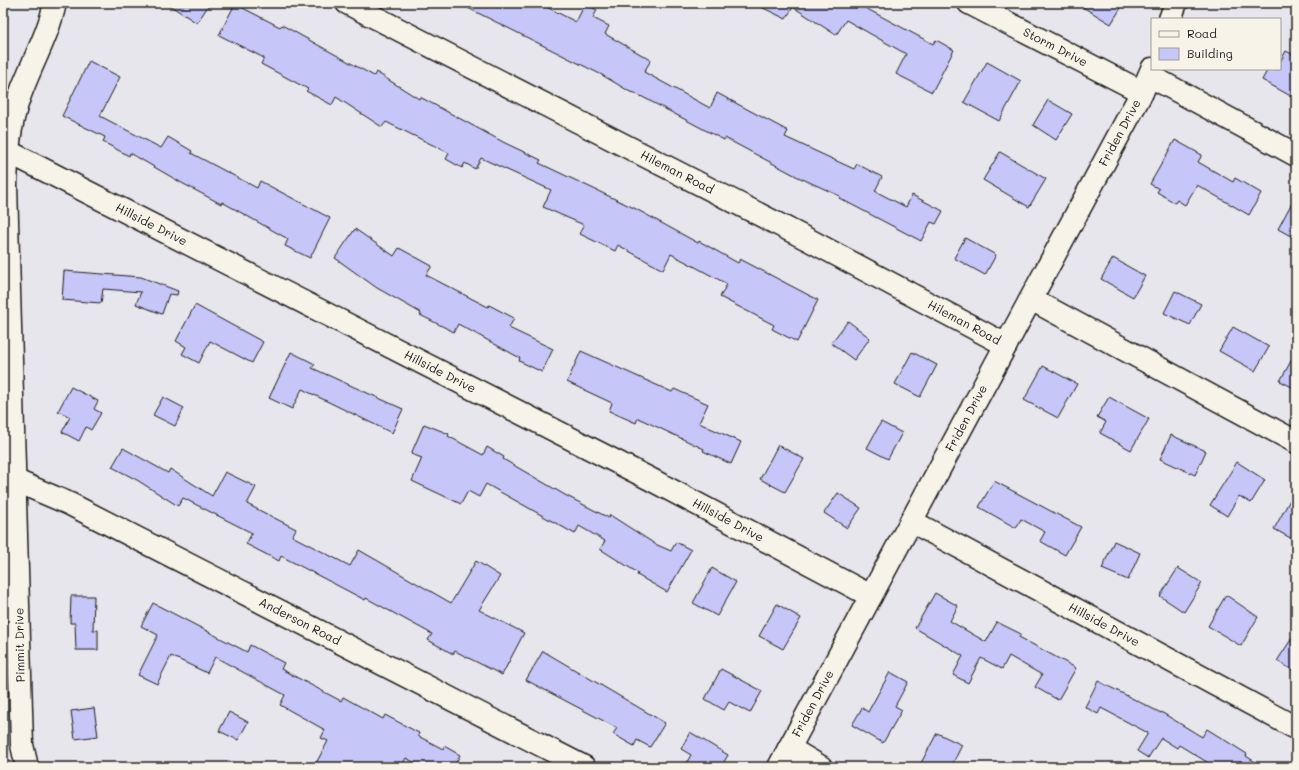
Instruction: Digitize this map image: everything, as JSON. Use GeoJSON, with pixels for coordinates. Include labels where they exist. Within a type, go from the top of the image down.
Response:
{"type":"FeatureCollection","features":[{"type":"Feature","properties":{"kind":"street","name":"Pimmit Drive"},"geometry":{"type":"LineString","coordinates":[[27,767],[22,745],[6,186],[7,139],[20,94],[41,49],[56,3]]}},
{"type":"Feature","properties":{"kind":"street","name":"Hileman Road"},"geometry":{"type":"LineString","coordinates":[[346,3],[809,240],[1006,345]]}},
{"type":"Feature","properties":{"kind":"street","name":"Storm Drive"},"geometry":{"type":"LineString","coordinates":[[969,3],[1148,79],[1296,155]]}},
{"type":"Feature","properties":{"kind":"street"},"geometry":{"type":"LineString","coordinates":[[1170,18],[1176,3]]}},
{"type":"Feature","properties":{"kind":"street","name":"Friden Drive"},"geometry":{"type":"LineString","coordinates":[[784,758],[1148,79]]}},
{"type":"Feature","properties":{"kind":"street","name":"Hillside Drive"},"geometry":{"type":"LineString","coordinates":[[7,139],[871,596]]}},
{"type":"Feature","properties":{"kind":"street"},"geometry":{"type":"LineString","coordinates":[[1031,299],[1296,442]]}},
{"type":"Feature","properties":{"kind":"street","name":"Anderson Road"},"geometry":{"type":"LineString","coordinates":[[14,480],[70,504],[584,767]]}},
{"type":"Feature","properties":{"kind":"street","name":"Hillside Drive"},"geometry":{"type":"LineString","coordinates":[[911,521],[1296,728]]}},
{"type":"Feature","properties":{"kind":"street"},"geometry":{"type":"LineString","coordinates":[[784,758],[821,767]]}},
{"type":"Feature","properties":{"kind":"building"},"geometry":{"type":"Polygon","coordinates":[[[166,3],[210,3],[197,23],[166,3]]]}},
{"type":"Feature","properties":{"kind":"building"},"geometry":{"type":"Polygon","coordinates":[[[458,3],[539,3],[576,22],[585,4],[597,10],[593,18],[609,26],[605,34],[651,60],[644,72],[710,108],[717,93],[788,131],[785,137],[854,169],[857,164],[882,177],[875,191],[906,207],[912,195],[943,211],[936,224],[931,222],[921,241],[839,198],[840,196],[798,177],[725,138],[724,140],[633,92],[632,93],[602,75],[458,3]]]}},
{"type":"Feature","properties":{"kind":"building"},"geometry":{"type":"Polygon","coordinates":[[[753,3],[856,3],[933,44],[936,40],[954,50],[932,92],[896,74],[906,54],[846,20],[836,35],[793,7],[786,19],[753,3]]]}},
{"type":"Feature","properties":{"kind":"building"},"geometry":{"type":"Polygon","coordinates":[[[1076,3],[1124,3],[1111,24],[1076,3]]]}},
{"type":"Feature","properties":{"kind":"building"},"geometry":{"type":"Polygon","coordinates":[[[235,4],[280,27],[282,25],[374,76],[376,72],[419,99],[420,97],[505,143],[541,160],[539,163],[636,209],[738,263],[740,259],[818,300],[797,342],[772,329],[774,325],[720,297],[727,284],[671,254],[663,270],[618,245],[615,251],[580,234],[584,225],[543,207],[551,190],[481,158],[475,169],[465,163],[462,168],[446,159],[449,153],[386,122],[382,127],[336,97],[332,105],[306,91],[308,89],[261,64],[264,58],[219,35],[235,4]]]}},
{"type":"Feature","properties":{"kind":"building"},"geometry":{"type":"Polygon","coordinates":[[[1286,51],[1296,56],[1296,99],[1262,80],[1267,70],[1281,70],[1281,60],[1286,51]]]}},
{"type":"Feature","properties":{"kind":"building"},"geometry":{"type":"Polygon","coordinates":[[[89,61],[120,77],[100,116],[161,148],[168,137],[192,151],[191,153],[257,188],[260,181],[330,218],[310,258],[285,246],[288,239],[222,202],[221,204],[180,182],[130,153],[129,156],[103,142],[105,137],[62,116],[89,61]]]}},
{"type":"Feature","properties":{"kind":"building"},"geometry":{"type":"Polygon","coordinates":[[[987,62],[1021,81],[999,121],[964,102],[987,62]]]}},
{"type":"Feature","properties":{"kind":"building"},"geometry":{"type":"Polygon","coordinates":[[[1048,100],[1072,114],[1056,140],[1033,125],[1048,100]]]}},
{"type":"Feature","properties":{"kind":"building"},"geometry":{"type":"Polygon","coordinates":[[[1175,140],[1202,155],[1198,162],[1233,182],[1235,178],[1261,193],[1249,215],[1197,185],[1185,205],[1177,200],[1175,203],[1157,192],[1159,189],[1150,184],[1175,140]]]}},
{"type":"Feature","properties":{"kind":"building"},"geometry":{"type":"Polygon","coordinates":[[[1000,152],[1046,179],[1029,207],[983,180],[1000,152]]]}},
{"type":"Feature","properties":{"kind":"building"},"geometry":{"type":"Polygon","coordinates":[[[1296,195],[1296,239],[1278,229],[1296,195]]]}},
{"type":"Feature","properties":{"kind":"building"},"geometry":{"type":"Polygon","coordinates":[[[355,229],[394,256],[399,248],[432,266],[426,275],[488,307],[489,305],[514,318],[509,328],[553,349],[542,372],[519,361],[520,358],[458,324],[454,332],[420,315],[421,313],[377,288],[335,258],[355,229]]]}},
{"type":"Feature","properties":{"kind":"building"},"geometry":{"type":"Polygon","coordinates":[[[965,238],[996,255],[985,275],[954,258],[965,238]]]}},
{"type":"Feature","properties":{"kind":"building"},"geometry":{"type":"Polygon","coordinates":[[[1113,258],[1145,276],[1133,297],[1101,279],[1113,258]]]}},
{"type":"Feature","properties":{"kind":"building"},"geometry":{"type":"Polygon","coordinates":[[[64,271],[141,277],[178,291],[177,295],[169,294],[162,314],[136,304],[141,292],[103,289],[101,303],[62,300],[64,271]]]}},
{"type":"Feature","properties":{"kind":"building"},"geometry":{"type":"Polygon","coordinates":[[[1175,291],[1201,304],[1190,325],[1164,313],[1175,291]]]}},
{"type":"Feature","properties":{"kind":"building"},"geometry":{"type":"Polygon","coordinates":[[[195,305],[263,342],[252,363],[210,341],[199,363],[182,354],[186,347],[176,341],[195,305]]]}},
{"type":"Feature","properties":{"kind":"building"},"geometry":{"type":"Polygon","coordinates":[[[848,321],[870,338],[854,360],[831,343],[848,321]]]}},
{"type":"Feature","properties":{"kind":"building"},"geometry":{"type":"Polygon","coordinates":[[[1233,327],[1269,347],[1255,371],[1219,351],[1233,327]]]}},
{"type":"Feature","properties":{"kind":"building"},"geometry":{"type":"Polygon","coordinates":[[[581,351],[672,392],[674,389],[708,404],[699,423],[741,442],[731,464],[703,451],[704,449],[638,418],[636,423],[609,411],[612,403],[567,382],[581,351]]]}},
{"type":"Feature","properties":{"kind":"building"},"geometry":{"type":"Polygon","coordinates":[[[291,352],[315,364],[312,368],[403,409],[392,433],[302,389],[292,409],[269,398],[291,352]]]}},
{"type":"Feature","properties":{"kind":"building"},"geometry":{"type":"Polygon","coordinates":[[[912,352],[937,365],[920,397],[895,384],[912,352]]]}},
{"type":"Feature","properties":{"kind":"building"},"geometry":{"type":"Polygon","coordinates":[[[1296,352],[1296,389],[1280,381],[1296,352]]]}},
{"type":"Feature","properties":{"kind":"building"},"geometry":{"type":"Polygon","coordinates":[[[1043,366],[1077,384],[1058,418],[1024,400],[1043,366]]]}},
{"type":"Feature","properties":{"kind":"building"},"geometry":{"type":"Polygon","coordinates":[[[71,387],[98,401],[94,409],[101,413],[91,430],[86,427],[79,441],[62,432],[70,417],[58,411],[71,387]]]}},
{"type":"Feature","properties":{"kind":"building"},"geometry":{"type":"Polygon","coordinates":[[[163,397],[184,408],[175,426],[153,415],[163,397]]]}},
{"type":"Feature","properties":{"kind":"building"},"geometry":{"type":"Polygon","coordinates":[[[1109,397],[1149,419],[1131,450],[1100,433],[1106,422],[1097,417],[1109,397]]]}},
{"type":"Feature","properties":{"kind":"building"},"geometry":{"type":"Polygon","coordinates":[[[881,422],[902,433],[888,459],[867,448],[881,422]]]}},
{"type":"Feature","properties":{"kind":"building"},"geometry":{"type":"Polygon","coordinates":[[[424,424],[449,434],[448,436],[483,455],[487,447],[504,457],[503,459],[565,495],[609,518],[610,515],[655,544],[671,551],[676,542],[691,550],[667,592],[637,575],[638,573],[600,549],[605,541],[579,526],[575,534],[486,484],[479,497],[468,491],[461,504],[412,481],[422,458],[411,454],[424,424]]]}},
{"type":"Feature","properties":{"kind":"building"},"geometry":{"type":"Polygon","coordinates":[[[1171,435],[1206,451],[1195,475],[1160,459],[1171,435]]]}},
{"type":"Feature","properties":{"kind":"building"},"geometry":{"type":"Polygon","coordinates":[[[778,445],[804,459],[785,492],[760,479],[778,445]]]}},
{"type":"Feature","properties":{"kind":"building"},"geometry":{"type":"Polygon","coordinates":[[[123,448],[168,473],[170,469],[212,496],[225,472],[256,487],[247,504],[296,529],[292,536],[350,566],[359,550],[451,603],[476,561],[500,576],[479,610],[524,633],[502,675],[455,651],[453,654],[428,640],[432,634],[366,598],[365,600],[281,556],[279,561],[246,544],[252,533],[183,498],[178,506],[137,480],[112,467],[123,448]]]}},
{"type":"Feature","properties":{"kind":"building"},"geometry":{"type":"Polygon","coordinates":[[[1237,462],[1265,480],[1251,503],[1239,496],[1227,516],[1210,505],[1237,462]]]}},
{"type":"Feature","properties":{"kind":"building"},"geometry":{"type":"Polygon","coordinates":[[[994,481],[1081,527],[1065,555],[1040,541],[1045,532],[1021,519],[1016,528],[979,507],[994,481]]]}},
{"type":"Feature","properties":{"kind":"building"},"geometry":{"type":"Polygon","coordinates":[[[1296,489],[1296,541],[1274,529],[1296,489]]]}},
{"type":"Feature","properties":{"kind":"building"},"geometry":{"type":"Polygon","coordinates":[[[838,493],[861,508],[847,528],[824,513],[838,493]]]}},
{"type":"Feature","properties":{"kind":"building"},"geometry":{"type":"Polygon","coordinates":[[[1114,541],[1140,553],[1128,580],[1102,569],[1114,541]]]}},
{"type":"Feature","properties":{"kind":"building"},"geometry":{"type":"Polygon","coordinates":[[[712,568],[736,582],[717,616],[693,603],[712,568]]]}},
{"type":"Feature","properties":{"kind":"building"},"geometry":{"type":"Polygon","coordinates":[[[1178,568],[1202,583],[1184,612],[1160,596],[1178,568]]]}},
{"type":"Feature","properties":{"kind":"building"},"geometry":{"type":"Polygon","coordinates":[[[935,593],[958,606],[950,621],[986,642],[997,622],[1021,634],[1019,637],[1076,668],[1058,700],[1035,687],[1042,675],[1009,656],[1002,669],[981,658],[968,683],[953,675],[963,656],[915,628],[935,593]]]}},
{"type":"Feature","properties":{"kind":"building"},"geometry":{"type":"Polygon","coordinates":[[[1226,595],[1258,617],[1241,646],[1208,626],[1226,595]]]}},
{"type":"Feature","properties":{"kind":"building"},"geometry":{"type":"Polygon","coordinates":[[[71,596],[94,596],[93,630],[98,630],[98,650],[76,650],[75,623],[70,623],[71,596]]]}},
{"type":"Feature","properties":{"kind":"building"},"geometry":{"type":"Polygon","coordinates":[[[153,603],[247,652],[250,645],[284,663],[281,669],[341,701],[343,697],[383,719],[385,715],[419,733],[418,736],[443,749],[444,746],[460,755],[454,767],[423,767],[406,758],[401,767],[314,767],[328,741],[321,738],[325,730],[280,705],[285,695],[215,657],[207,673],[171,656],[157,684],[138,675],[158,635],[141,626],[153,603]]]}},
{"type":"Feature","properties":{"kind":"building"},"geometry":{"type":"Polygon","coordinates":[[[777,604],[801,618],[783,649],[759,636],[777,604]]]}},
{"type":"Feature","properties":{"kind":"building"},"geometry":{"type":"Polygon","coordinates":[[[1296,632],[1296,672],[1277,661],[1296,632]]]}},
{"type":"Feature","properties":{"kind":"building"},"geometry":{"type":"Polygon","coordinates":[[[543,651],[665,723],[650,747],[637,740],[634,746],[613,734],[617,728],[526,680],[543,651]]]}},
{"type":"Feature","properties":{"kind":"building"},"geometry":{"type":"Polygon","coordinates":[[[721,669],[762,691],[750,713],[729,702],[724,710],[705,699],[721,669]]]}},
{"type":"Feature","properties":{"kind":"building"},"geometry":{"type":"Polygon","coordinates":[[[890,672],[908,682],[895,706],[902,710],[883,743],[852,725],[862,708],[868,712],[890,672]]]}},
{"type":"Feature","properties":{"kind":"building"},"geometry":{"type":"Polygon","coordinates":[[[1098,681],[1161,712],[1202,737],[1207,729],[1247,754],[1246,756],[1263,767],[1215,767],[1179,745],[1177,748],[1161,738],[1148,758],[1137,751],[1148,733],[1101,708],[1098,714],[1085,707],[1098,681]]]}},
{"type":"Feature","properties":{"kind":"building"},"geometry":{"type":"Polygon","coordinates":[[[94,708],[98,736],[75,739],[71,711],[94,708]]]}},
{"type":"Feature","properties":{"kind":"building"},"geometry":{"type":"Polygon","coordinates":[[[229,712],[248,722],[238,740],[219,731],[229,712]]]}},
{"type":"Feature","properties":{"kind":"building"},"geometry":{"type":"Polygon","coordinates":[[[690,732],[728,755],[721,767],[684,767],[691,755],[681,749],[690,732]]]}},
{"type":"Feature","properties":{"kind":"building"},"geometry":{"type":"Polygon","coordinates":[[[937,733],[962,745],[951,767],[929,767],[921,763],[937,733]]]}}]}
